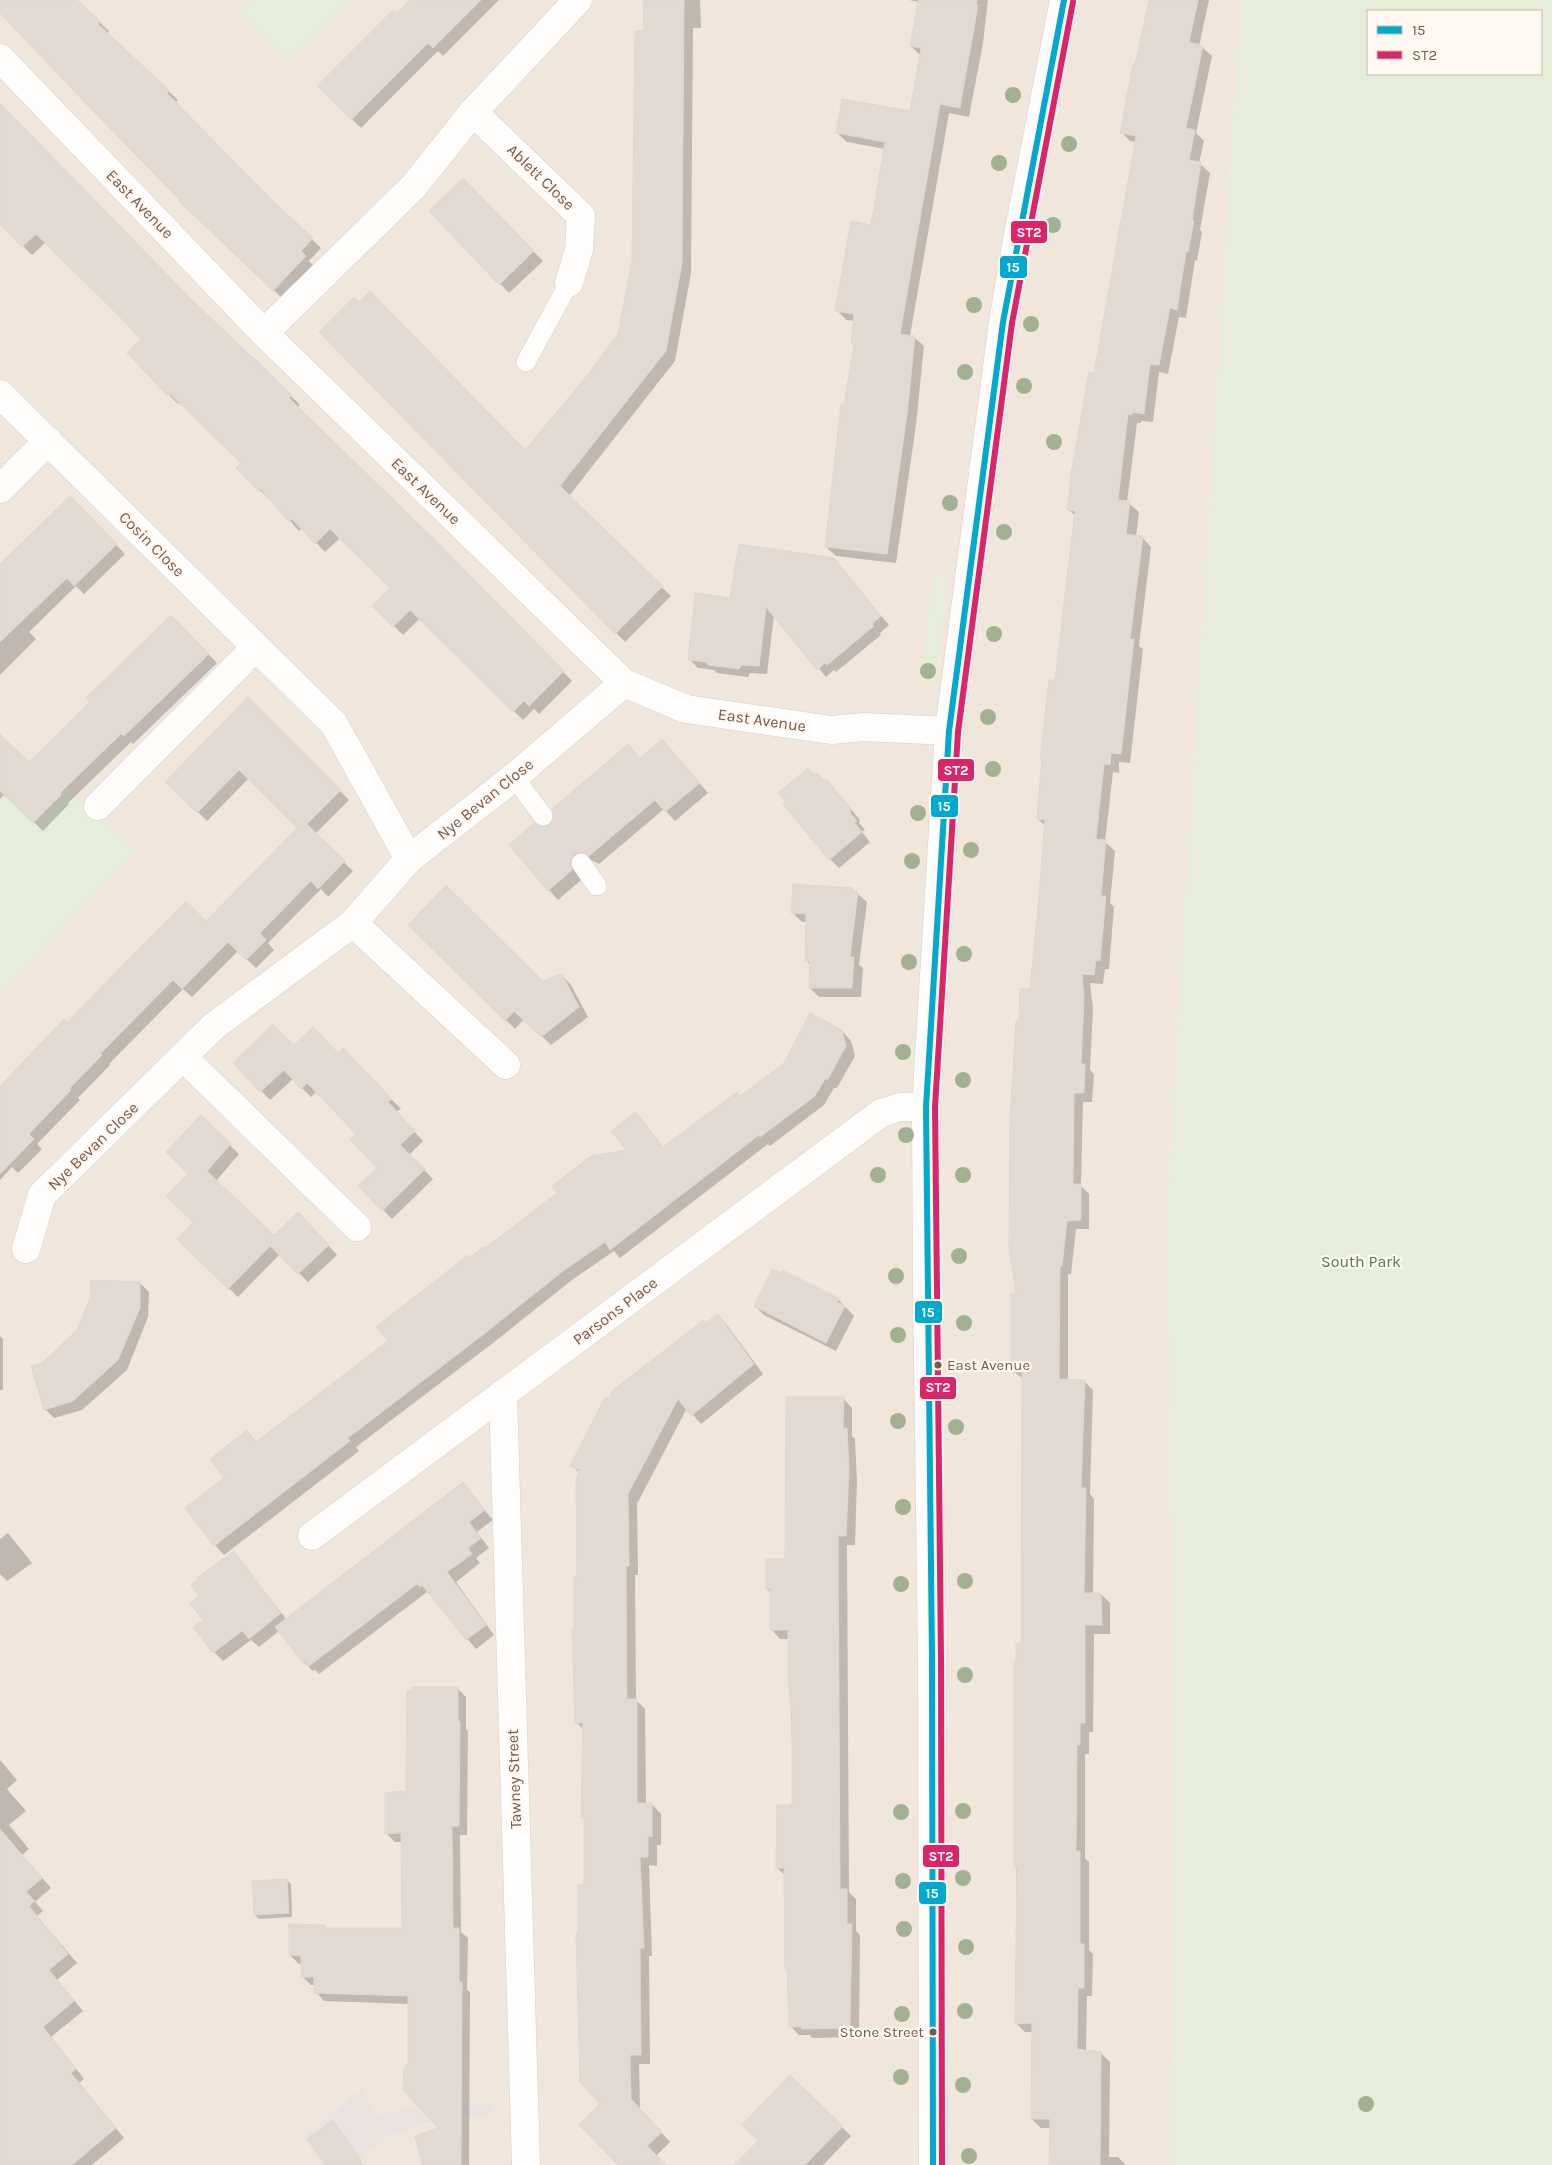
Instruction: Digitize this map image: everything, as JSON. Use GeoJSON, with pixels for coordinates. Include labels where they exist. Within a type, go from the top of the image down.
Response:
{"type":"FeatureCollection","features":[{"type":"Feature","properties":{"kind":"street"},"geometry":{"type":"LineString","coordinates":[[264,333],[414,186],[473,112],[578,0]]}},
{"type":"Feature","properties":{"kind":"street"},"geometry":{"type":"LineString","coordinates":[[933,2165],[932,1659],[926,1287],[926,1107],[949,731],[1003,322],[1017,240],[1064,0]]}},
{"type":"Feature","properties":{"kind":"street","name":"East Avenue"},"geometry":{"type":"LineString","coordinates":[[0,58],[264,333],[624,683],[686,709],[830,730],[864,727],[949,731]]}},
{"type":"Feature","properties":{"kind":"street","name":"Ablett Close"},"geometry":{"type":"LineString","coordinates":[[473,112],[581,216],[578,250],[570,284]]}},
{"type":"Feature","properties":{"kind":"street","name":"Cosin Close"},"geometry":{"type":"LineString","coordinates":[[0,394],[334,724],[409,859]]}},
{"type":"Feature","properties":{"kind":"street"},"geometry":{"type":"LineString","coordinates":[[0,489],[48,441]]}},
{"type":"Feature","properties":{"kind":"street"},"geometry":{"type":"LineString","coordinates":[[98,806],[256,647]]}},
{"type":"Feature","properties":{"kind":"street","name":"Nye Bevan Close"},"geometry":{"type":"LineString","coordinates":[[26,1248],[42,1195],[214,1026],[353,923],[409,859],[514,777],[624,683]]}},
{"type":"Feature","properties":{"kind":"street"},"geometry":{"type":"LineString","coordinates":[[353,923],[506,1065]]}},
{"type":"Feature","properties":{"kind":"street"},"geometry":{"type":"LineString","coordinates":[[183,1057],[357,1227]]}},
{"type":"Feature","properties":{"kind":"street","name":"Parsons Place"},"geometry":{"type":"LineString","coordinates":[[312,1536],[882,1113],[900,1107],[926,1107]]}},
{"type":"Feature","properties":{"kind":"street","name":"Tawney Street"},"geometry":{"type":"LineString","coordinates":[[503,1394],[526,2165]]}},
{"type":"Feature","properties":{"kind":"lane","name":"Ablett Close"},"geometry":{"type":"LineString","coordinates":[[526,362],[570,284]]}},
{"type":"Feature","properties":{"kind":"lane"},"geometry":{"type":"LineString","coordinates":[[514,777],[542,816]]}},
{"type":"Feature","properties":{"kind":"lane"},"geometry":{"type":"LineString","coordinates":[[581,863],[597,886]]}},
{"type":"Feature","properties":{"kind":"shaded area"},"geometry":{"type":"Polygon","coordinates":[[[0,0],[1241,0],[1169,1174],[1174,2165],[0,2165],[0,993],[66,789],[33,823],[0,791],[0,0]]]}},
{"type":"Feature","properties":{"kind":"shaded area"},"geometry":{"type":"Polygon","coordinates":[[[362,2089],[378,2116],[426,2103],[491,2103],[492,2115],[438,2119],[391,2135],[349,2165],[323,2165],[304,2137],[362,2089]]]}},
{"type":"Feature","properties":{"kind":"green space"},"geometry":{"type":"Polygon","coordinates":[[[252,0],[350,0],[288,61],[240,12],[252,0]]]}},
{"type":"Feature","properties":{"kind":"green space","name":"South Park"},"geometry":{"type":"Polygon","coordinates":[[[1241,0],[1552,0],[1552,2165],[1174,2165],[1169,1174],[1241,0]]]}},
{"type":"Feature","properties":{"kind":"green space"},"geometry":{"type":"Polygon","coordinates":[[[933,574],[948,576],[935,686],[921,684],[933,574]]]}},
{"type":"Feature","properties":{"kind":"green space"},"geometry":{"type":"Polygon","coordinates":[[[66,789],[135,850],[0,994],[0,791],[33,823],[66,789]]]}},
{"type":"Feature","properties":{"kind":"building"},"geometry":{"type":"Polygon","coordinates":[[[0,0],[77,0],[100,21],[98,24],[169,90],[167,93],[275,203],[313,238],[301,251],[306,256],[273,291],[178,200],[0,13],[0,0]]]}},
{"type":"Feature","properties":{"kind":"building"},"geometry":{"type":"Polygon","coordinates":[[[410,0],[481,0],[433,48],[428,43],[351,120],[317,86],[393,10],[397,13],[410,0]]]}},
{"type":"Feature","properties":{"kind":"building"},"geometry":{"type":"Polygon","coordinates":[[[643,0],[684,0],[682,263],[666,351],[560,486],[663,586],[615,634],[319,332],[354,297],[359,302],[370,291],[525,450],[586,377],[618,334],[632,260],[635,31],[644,31],[643,0]]]}},
{"type":"Feature","properties":{"kind":"building"},"geometry":{"type":"Polygon","coordinates":[[[918,0],[977,0],[976,5],[978,5],[960,108],[940,104],[900,334],[915,336],[907,415],[887,554],[825,547],[841,405],[844,405],[854,344],[851,344],[854,314],[835,311],[851,221],[871,225],[885,142],[836,133],[842,99],[910,111],[921,48],[910,46],[918,0]]]}},
{"type":"Feature","properties":{"kind":"building"},"geometry":{"type":"Polygon","coordinates":[[[1149,0],[1198,0],[1189,42],[1203,46],[1186,128],[1195,130],[1189,160],[1201,162],[1192,221],[1194,221],[1188,252],[1186,252],[1177,310],[1170,308],[1159,365],[1150,364],[1144,414],[1132,412],[1132,415],[1128,414],[1118,500],[1130,501],[1126,534],[1143,536],[1130,639],[1134,639],[1121,754],[1111,753],[1110,765],[1104,764],[1096,839],[1106,840],[1101,896],[1106,896],[1100,961],[1096,960],[1094,975],[1082,974],[1084,998],[1081,1064],[1085,1064],[1084,1093],[1074,1093],[1073,1184],[1081,1184],[1081,1220],[1067,1221],[1062,1266],[1060,1266],[1059,1379],[1085,1380],[1081,1488],[1086,1488],[1084,1593],[1101,1593],[1102,1625],[1085,1625],[1085,1723],[1080,1723],[1080,1745],[1077,1745],[1076,1851],[1080,1851],[1080,1944],[1084,1944],[1084,1988],[1078,1988],[1077,2049],[1101,2052],[1100,2165],[1049,2165],[1050,2119],[1031,2119],[1032,2023],[1015,2024],[1017,1868],[1014,1868],[1014,1663],[1016,1663],[1016,1644],[1021,1643],[1022,1371],[1011,1371],[1011,1293],[1016,1294],[1009,1248],[1010,1119],[1016,1021],[1019,1021],[1020,989],[1030,989],[1038,907],[1045,820],[1037,819],[1042,758],[1040,758],[1049,680],[1055,680],[1075,511],[1067,510],[1071,474],[1089,372],[1094,373],[1136,136],[1120,133],[1133,64],[1135,64],[1149,0]]]}},
{"type":"Feature","properties":{"kind":"building"},"geometry":{"type":"Polygon","coordinates":[[[0,103],[193,301],[292,395],[289,398],[436,541],[564,671],[529,706],[524,701],[513,712],[410,610],[393,627],[372,606],[390,588],[330,529],[315,544],[292,519],[289,522],[261,489],[259,491],[236,468],[241,463],[170,394],[168,396],[127,353],[141,339],[119,316],[36,234],[22,247],[0,225],[0,103]]]}},
{"type":"Feature","properties":{"kind":"building"},"geometry":{"type":"Polygon","coordinates":[[[463,178],[534,251],[499,285],[429,211],[463,178]]]}},
{"type":"Feature","properties":{"kind":"building"},"geometry":{"type":"Polygon","coordinates":[[[70,496],[117,544],[74,586],[67,578],[0,642],[0,564],[70,496]]]}},
{"type":"Feature","properties":{"kind":"building"},"geometry":{"type":"Polygon","coordinates":[[[739,544],[834,558],[881,616],[872,624],[874,626],[827,665],[825,663],[817,670],[766,607],[759,666],[742,665],[739,669],[688,660],[695,593],[730,598],[739,544]]]}},
{"type":"Feature","properties":{"kind":"building"},"geometry":{"type":"Polygon","coordinates":[[[171,615],[209,654],[124,736],[121,734],[60,793],[61,795],[33,823],[0,791],[0,734],[29,762],[90,702],[86,698],[171,615]]]}},
{"type":"Feature","properties":{"kind":"building"},"geometry":{"type":"Polygon","coordinates":[[[248,697],[341,790],[307,824],[345,861],[318,889],[311,881],[260,933],[266,940],[246,960],[228,942],[182,989],[173,980],[100,1054],[102,1055],[29,1134],[34,1139],[0,1174],[0,1086],[64,1019],[67,1022],[186,901],[206,921],[297,828],[239,770],[197,813],[165,782],[248,697]]]}},
{"type":"Feature","properties":{"kind":"building"},"geometry":{"type":"Polygon","coordinates":[[[662,739],[700,783],[665,812],[655,800],[589,856],[581,852],[574,854],[570,863],[572,870],[548,891],[509,845],[534,823],[544,827],[550,825],[554,815],[552,809],[628,744],[640,758],[662,739]]]}},
{"type":"Feature","properties":{"kind":"building"},"geometry":{"type":"Polygon","coordinates":[[[808,768],[814,776],[817,773],[823,780],[827,780],[851,809],[850,813],[857,821],[854,822],[862,832],[829,860],[783,804],[786,802],[778,793],[808,768]]]}},
{"type":"Feature","properties":{"kind":"building"},"geometry":{"type":"Polygon","coordinates":[[[793,884],[853,888],[853,892],[858,892],[850,957],[854,957],[852,988],[809,988],[810,961],[805,961],[806,914],[791,913],[793,884]]]}},
{"type":"Feature","properties":{"kind":"building"},"geometry":{"type":"Polygon","coordinates":[[[446,885],[543,981],[562,974],[579,1007],[541,1037],[514,1011],[505,1021],[408,925],[446,885]]]}},
{"type":"Feature","properties":{"kind":"building"},"geometry":{"type":"Polygon","coordinates":[[[810,1013],[842,1030],[846,1046],[828,1079],[825,1079],[815,1096],[760,1137],[759,1135],[610,1250],[605,1242],[563,1271],[348,1438],[350,1441],[214,1546],[185,1508],[224,1478],[210,1459],[247,1430],[256,1442],[388,1341],[376,1327],[468,1255],[469,1258],[483,1247],[485,1248],[557,1193],[552,1186],[591,1156],[626,1150],[611,1131],[636,1112],[663,1147],[737,1092],[740,1096],[767,1076],[784,1063],[810,1013]]]}},
{"type":"Feature","properties":{"kind":"building"},"geometry":{"type":"Polygon","coordinates":[[[273,1024],[294,1045],[313,1027],[338,1053],[343,1048],[392,1099],[388,1102],[415,1131],[400,1145],[425,1169],[382,1211],[358,1186],[377,1168],[350,1139],[356,1134],[307,1083],[301,1089],[284,1070],[260,1092],[233,1063],[273,1024]]]}},
{"type":"Feature","properties":{"kind":"building"},"geometry":{"type":"Polygon","coordinates":[[[201,1115],[231,1144],[207,1171],[274,1235],[298,1212],[329,1245],[298,1274],[270,1246],[228,1289],[177,1239],[193,1222],[166,1196],[188,1174],[166,1152],[201,1115]]]}},
{"type":"Feature","properties":{"kind":"building"},"geometry":{"type":"Polygon","coordinates":[[[772,1269],[781,1273],[782,1270],[839,1298],[837,1302],[845,1306],[826,1343],[754,1306],[772,1269]]]}},
{"type":"Feature","properties":{"kind":"building"},"geometry":{"type":"Polygon","coordinates":[[[91,1280],[140,1282],[140,1308],[118,1360],[73,1401],[44,1410],[31,1366],[42,1363],[77,1330],[90,1298],[91,1280]]]}},
{"type":"Feature","properties":{"kind":"building"},"geometry":{"type":"Polygon","coordinates":[[[718,1314],[754,1364],[691,1416],[678,1399],[628,1494],[629,1566],[626,1566],[627,1699],[637,1699],[637,1803],[652,1803],[652,1837],[648,1836],[648,1857],[640,1857],[644,1948],[640,1948],[641,2055],[630,2055],[631,2099],[662,2132],[647,2146],[666,2165],[618,2165],[579,2125],[600,2104],[580,2082],[576,1934],[578,1934],[578,1885],[584,1885],[584,1818],[581,1818],[583,1723],[575,1723],[572,1630],[574,1630],[574,1577],[577,1577],[576,1481],[579,1470],[570,1466],[605,1397],[609,1399],[613,1390],[704,1320],[706,1323],[718,1314]]]}},
{"type":"Feature","properties":{"kind":"building"},"geometry":{"type":"Polygon","coordinates":[[[786,1397],[844,1397],[843,1428],[847,1428],[849,1471],[846,1536],[838,1536],[840,1889],[847,1889],[847,1924],[852,1924],[850,2028],[801,2029],[802,2027],[789,2027],[787,1969],[785,1969],[784,1868],[776,1868],[777,1805],[792,1805],[792,1715],[788,1680],[788,1630],[770,1630],[770,1589],[766,1589],[766,1559],[785,1559],[786,1397]]]}},
{"type":"Feature","properties":{"kind":"building"},"geometry":{"type":"Polygon","coordinates":[[[463,1482],[485,1510],[469,1522],[481,1538],[468,1548],[472,1554],[447,1572],[486,1625],[466,1640],[422,1585],[420,1587],[417,1584],[309,1666],[305,1661],[303,1663],[275,1627],[463,1482]]]}},
{"type":"Feature","properties":{"kind":"building"},"geometry":{"type":"Polygon","coordinates":[[[234,1551],[281,1613],[249,1639],[242,1631],[213,1653],[193,1627],[203,1620],[190,1603],[199,1596],[191,1585],[198,1580],[197,1578],[234,1551]]]}},
{"type":"Feature","properties":{"kind":"building"},"geometry":{"type":"Polygon","coordinates":[[[412,1687],[458,1687],[458,1721],[460,1721],[459,1826],[452,1826],[453,1928],[459,1928],[459,1982],[462,1982],[461,2165],[422,2165],[415,2136],[438,2128],[403,2090],[404,2068],[408,2064],[408,1996],[314,1993],[314,1977],[301,1977],[301,1956],[289,1955],[289,1924],[325,1925],[325,1928],[402,1928],[401,1833],[385,1834],[385,1793],[406,1791],[407,1691],[412,1691],[412,1687]]]}},
{"type":"Feature","properties":{"kind":"building"},"geometry":{"type":"Polygon","coordinates":[[[0,1829],[42,1878],[26,1892],[35,1901],[29,1906],[68,1954],[49,1970],[74,2001],[43,2027],[76,2069],[71,2073],[116,2128],[72,2165],[0,2165],[0,1829]]]}},
{"type":"Feature","properties":{"kind":"building"},"geometry":{"type":"Polygon","coordinates":[[[287,1879],[289,1913],[254,1915],[252,1881],[287,1879]]]}},
{"type":"Feature","properties":{"kind":"building"},"geometry":{"type":"Polygon","coordinates":[[[790,2075],[843,2126],[805,2165],[734,2165],[758,2141],[742,2125],[790,2075]]]}},
{"type":"Feature","properties":{"kind":"building"},"geometry":{"type":"Polygon","coordinates":[[[333,2120],[364,2165],[326,2165],[307,2139],[333,2120]]]}},
{"type":"Feature","properties":{"kind":"transit line","name":"15"},"geometry":{"type":"LineString","coordinates":[[933,2165],[932,1659],[926,1107],[949,731],[1003,322],[1064,0]]}},
{"type":"Feature","properties":{"kind":"transit line","name":"ST2"},"geometry":{"type":"LineString","coordinates":[[942,2165],[941,1659],[935,1107],[958,732],[1012,323],[1073,2]]}},
{"type":"Feature","properties":{"kind":"place","name":"East Avenue"},"geometry":{"type":"Point","coordinates":[938,1365]}},
{"type":"Feature","properties":{"kind":"place","name":"Stone Street"},"geometry":{"type":"Point","coordinates":[933,2032]}}]}
